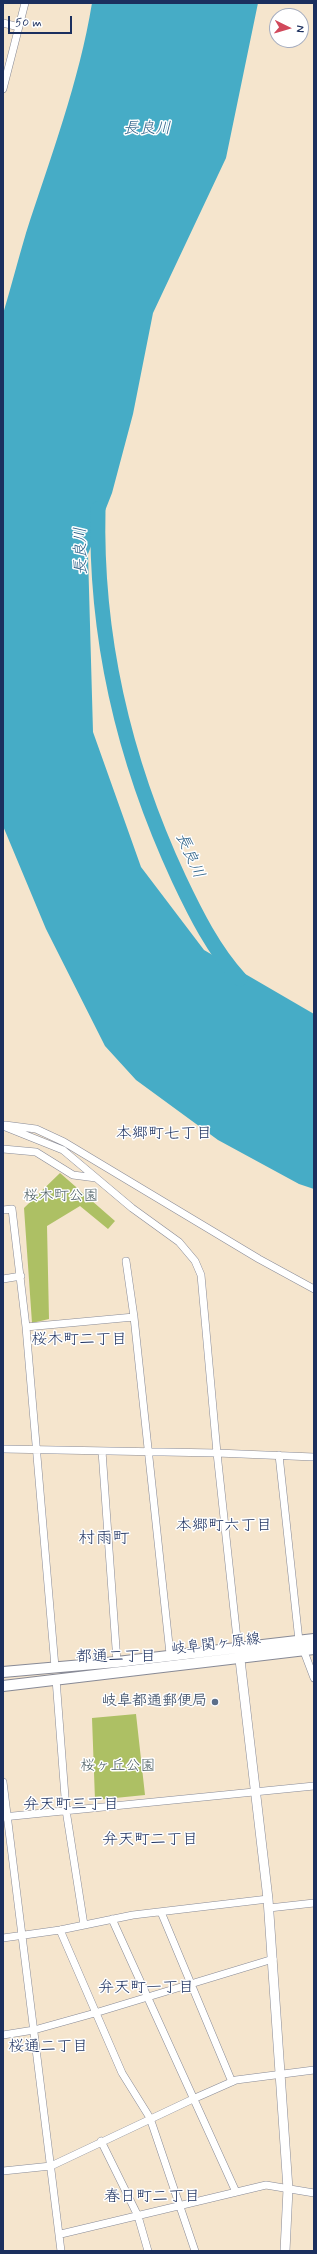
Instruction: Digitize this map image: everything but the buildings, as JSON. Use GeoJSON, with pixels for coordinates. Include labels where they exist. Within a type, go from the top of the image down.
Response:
{"type":"FeatureCollection","features":[{"type":"Feature","properties":{"kind":"main road","name":"岐阜関ヶ原線"},"geometry":{"type":"LineString","coordinates":[[3,1686],[300,1645],[314,1639]]}},
{"type":"Feature","properties":{"kind":"main road","name":"岐阜関ヶ原線"},"geometry":{"type":"LineString","coordinates":[[300,1645],[314,1649]]}},
{"type":"Feature","properties":{"kind":"main road","name":"岐阜関ヶ原線"},"geometry":{"type":"LineString","coordinates":[[3,1672],[117,1662],[170,1654],[239,1653]]}},
{"type":"Feature","properties":{"kind":"street"},"geometry":{"type":"LineString","coordinates":[[3,89],[25,3]]}},
{"type":"Feature","properties":{"kind":"street"},"geometry":{"type":"LineString","coordinates":[[3,23],[19,27]]}},
{"type":"Feature","properties":{"kind":"street"},"geometry":{"type":"LineString","coordinates":[[3,1125],[63,1150],[132,1208],[179,1242],[195,1261],[201,1275],[217,1453],[239,1653],[257,1791],[273,1959],[288,2189],[285,2251]]}},
{"type":"Feature","properties":{"kind":"street"},"geometry":{"type":"LineString","coordinates":[[3,1125],[36,1129],[64,1142],[259,1259],[314,1289]]}},
{"type":"Feature","properties":{"kind":"street"},"geometry":{"type":"LineString","coordinates":[[3,1149],[36,1152],[74,1175],[96,1178]]}},
{"type":"Feature","properties":{"kind":"street"},"geometry":{"type":"LineString","coordinates":[[3,1210],[12,1209],[21,1276],[38,1450],[55,1667]]}},
{"type":"Feature","properties":{"kind":"street"},"geometry":{"type":"LineString","coordinates":[[126,1261],[134,1317],[147,1451],[170,1654]]}},
{"type":"Feature","properties":{"kind":"street"},"geometry":{"type":"LineString","coordinates":[[3,1279],[21,1276]]}},
{"type":"Feature","properties":{"kind":"street"},"geometry":{"type":"LineString","coordinates":[[26,1327],[134,1317]]}},
{"type":"Feature","properties":{"kind":"street"},"geometry":{"type":"LineString","coordinates":[[3,1449],[147,1451],[314,1457]]}},
{"type":"Feature","properties":{"kind":"street"},"geometry":{"type":"LineString","coordinates":[[102,1451],[117,1662]]}},
{"type":"Feature","properties":{"kind":"street"},"geometry":{"type":"LineString","coordinates":[[279,1455],[300,1645],[314,1678]]}},
{"type":"Feature","properties":{"kind":"street"},"geometry":{"type":"LineString","coordinates":[[56,1679],[66,1810],[84,1925]]}},
{"type":"Feature","properties":{"kind":"street"},"geometry":{"type":"LineString","coordinates":[[3,1782],[5,1817],[23,1936],[51,2166],[61,2234],[61,2251]]}},
{"type":"Feature","properties":{"kind":"street"},"geometry":{"type":"LineString","coordinates":[[5,1817],[314,1786]]}},
{"type":"Feature","properties":{"kind":"street"},"geometry":{"type":"LineString","coordinates":[[3,1938],[60,1930],[112,1919],[161,1912],[268,1904],[314,1903]]}},
{"type":"Feature","properties":{"kind":"street"},"geometry":{"type":"LineString","coordinates":[[161,1912],[232,2082]]}},
{"type":"Feature","properties":{"kind":"street"},"geometry":{"type":"LineString","coordinates":[[112,1919],[192,2099],[236,2192]]}},
{"type":"Feature","properties":{"kind":"street"},"geometry":{"type":"LineString","coordinates":[[60,1930],[122,2073],[150,2118],[194,2251]]}},
{"type":"Feature","properties":{"kind":"street"},"geometry":{"type":"LineString","coordinates":[[3,2035],[34,2030],[95,2013],[273,1959]]}},
{"type":"Feature","properties":{"kind":"street"},"geometry":{"type":"LineString","coordinates":[[3,2171],[51,2166],[150,2118],[232,2082],[314,2070]]}},
{"type":"Feature","properties":{"kind":"street"},"geometry":{"type":"LineString","coordinates":[[101,2141],[138,2216],[148,2251]]}},
{"type":"Feature","properties":{"kind":"street"},"geometry":{"type":"LineString","coordinates":[[61,2234],[266,2185],[314,2193]]}},
{"type":"Feature","properties":{"kind":"green space","name":"桜木町公園"},"geometry":{"type":"Polygon","coordinates":[[[60,1173],[115,1221],[108,1229],[80,1206],[47,1226],[49,1319],[32,1323],[24,1208],[60,1173]]]}},
{"type":"Feature","properties":{"kind":"green space","name":"桜ヶ丘公園"},"geometry":{"type":"Polygon","coordinates":[[[136,1714],[145,1795],[95,1800],[92,1718],[136,1714]]]}},
{"type":"Feature","properties":{"kind":"water","name":"長良川"},"geometry":{"type":"Polygon","coordinates":[[[92,3],[258,3],[226,158],[153,313],[133,414],[112,493],[88,554],[93,732],[141,867],[204,950],[314,1014],[314,1189],[299,1184],[218,1140],[136,1080],[105,1046],[46,929],[3,826],[3,314],[26,233],[72,90],[80,61],[92,3]]]}},
{"type":"Feature","properties":{"kind":"waterway","name":"長良川"},"geometry":{"type":"LineString","coordinates":[[98,509],[98,557],[108,652],[117,698],[129,745],[143,790],[179,879],[198,918],[213,944],[240,979]]}},
{"type":"Feature","properties":{"kind":"place","name":"岐阜都通郵便局"},"geometry":{"type":"Point","coordinates":[215,1702]}},
{"type":"Feature","properties":{"kind":"district","name":"本郷町七丁目"},"geometry":{"type":"Point","coordinates":[164,1135]}},
{"type":"Feature","properties":{"kind":"district","name":"桜木町二丁目"},"geometry":{"type":"Point","coordinates":[79,1341]}},
{"type":"Feature","properties":{"kind":"district","name":"本郷町六丁目"},"geometry":{"type":"Point","coordinates":[224,1527]}},
{"type":"Feature","properties":{"kind":"district","name":"村雨町"},"geometry":{"type":"Point","coordinates":[104,1539]}},
{"type":"Feature","properties":{"kind":"district","name":"都通二丁目"},"geometry":{"type":"Point","coordinates":[116,1658]}},
{"type":"Feature","properties":{"kind":"district","name":"弁天町三丁目"},"geometry":{"type":"Point","coordinates":[71,1806]}},
{"type":"Feature","properties":{"kind":"district","name":"弁天町二丁目"},"geometry":{"type":"Point","coordinates":[150,1841]}},
{"type":"Feature","properties":{"kind":"district","name":"弁天町一丁目"},"geometry":{"type":"Point","coordinates":[146,1989]}},
{"type":"Feature","properties":{"kind":"district","name":"桜通二丁目"},"geometry":{"type":"Point","coordinates":[48,2048]}},
{"type":"Feature","properties":{"kind":"district","name":"春日町二丁目"},"geometry":{"type":"Point","coordinates":[152,2198]}}]}
